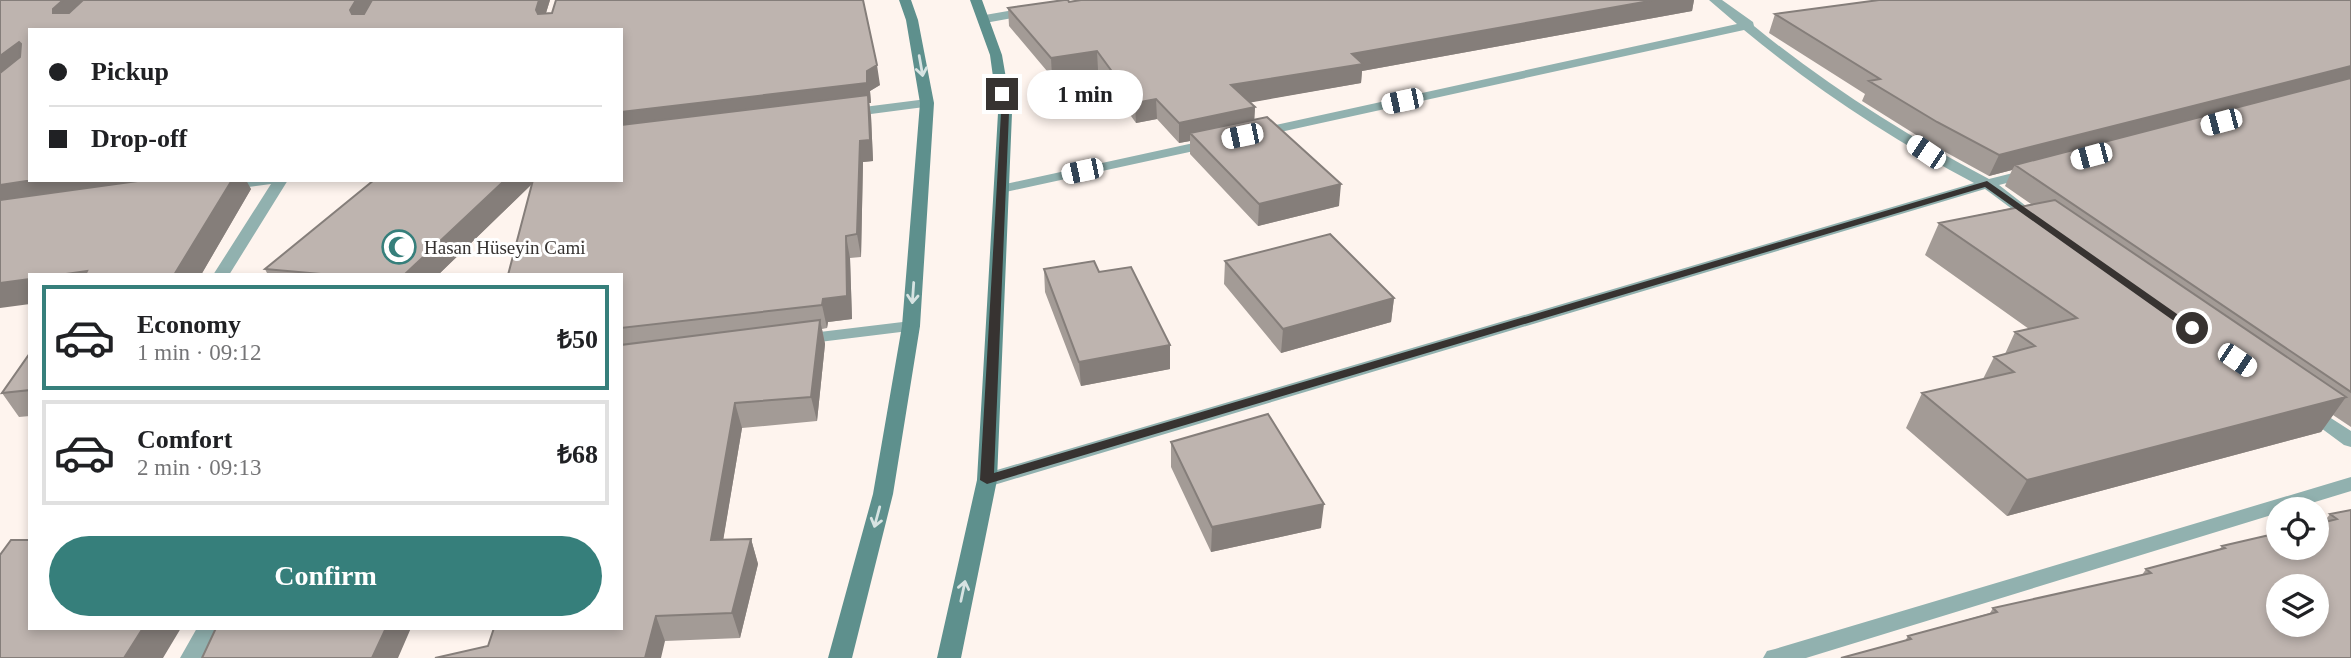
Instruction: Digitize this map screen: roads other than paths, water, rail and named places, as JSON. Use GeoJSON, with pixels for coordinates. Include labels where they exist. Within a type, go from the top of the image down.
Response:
{"type":"FeatureCollection","features":[{"type":"Feature","properties":{"kind":"main road"},"geometry":{"type":"LineString","coordinates":[[840,658],[883,494],[911,326],[928,103],[912,20],[905,0]]}},
{"type":"Feature","properties":{"kind":"main road"},"geometry":{"type":"LineString","coordinates":[[949,658],[987,480],[1005,113],[996,55],[976,0]]}},
{"type":"Feature","properties":{"kind":"street"},"geometry":{"type":"LineString","coordinates":[[1715,0],[1749,25],[1778,52],[1926,152],[1987,184],[2055,233]]}},
{"type":"Feature","properties":{"kind":"street"},"geometry":{"type":"LineString","coordinates":[[985,19],[1049,9]]}},
{"type":"Feature","properties":{"kind":"street"},"geometry":{"type":"LineString","coordinates":[[1001,189],[1749,25]]}},
{"type":"Feature","properties":{"kind":"street"},"geometry":{"type":"LineString","coordinates":[[834,114],[928,103]]}},
{"type":"Feature","properties":{"kind":"street"},"geometry":{"type":"LineString","coordinates":[[987,480],[2041,170]]}},
{"type":"Feature","properties":{"kind":"street"},"geometry":{"type":"LineString","coordinates":[[205,188],[254,182]]}},
{"type":"Feature","properties":{"kind":"street"},"geometry":{"type":"LineString","coordinates":[[223,273],[280,182]]}},
{"type":"Feature","properties":{"kind":"street"},"geometry":{"type":"LineString","coordinates":[[787,341],[911,326]]}},
{"type":"Feature","properties":{"kind":"street"},"geometry":{"type":"LineString","coordinates":[[2294,400],[2351,440]]}},
{"type":"Feature","properties":{"kind":"street"},"geometry":{"type":"LineString","coordinates":[[1774,658],[2351,484]]}},
{"type":"Feature","properties":{"kind":"street"},"geometry":{"type":"LineString","coordinates":[[192,658],[208,630]]}},
{"type":"Feature","properties":{"kind":"place","name":"Hasan Hüseyin Cami"},"geometry":{"type":"Point","coordinates":[399,247]}}]}
